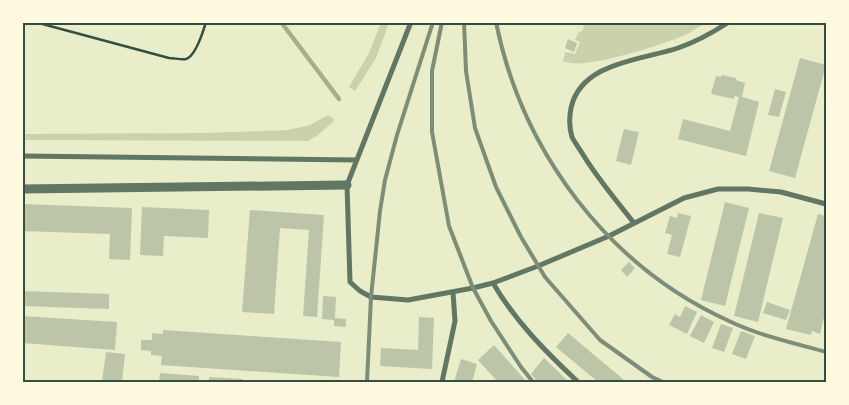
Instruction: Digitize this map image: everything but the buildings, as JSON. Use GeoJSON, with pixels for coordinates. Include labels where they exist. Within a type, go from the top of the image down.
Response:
{"type":"FeatureCollection","features":[{"type":"Feature","properties":{"kind":"street"},"geometry":{"type":"LineString","coordinates":[[411,22],[347,185],[350,282],[360,292],[371,297],[408,300],[493,283],[600,240],[684,198],[718,189],[780,192],[826,204]]}},
{"type":"Feature","properties":{"kind":"street"},"geometry":{"type":"LineString","coordinates":[[634,223],[593,171],[573,138],[568,119],[577,92],[596,74],[608,68],[677,48],[695,41],[728,22]]}},
{"type":"Feature","properties":{"kind":"street"},"geometry":{"type":"LineString","coordinates":[[22,156],[357,160]]}},
{"type":"Feature","properties":{"kind":"street"},"geometry":{"type":"LineString","coordinates":[[22,189],[347,185]]}},
{"type":"Feature","properties":{"kind":"street"},"geometry":{"type":"LineString","coordinates":[[493,283],[505,302],[531,335],[578,382]]}},
{"type":"Feature","properties":{"kind":"street"},"geometry":{"type":"LineString","coordinates":[[442,382],[455,320],[452,292]]}},
{"type":"Feature","properties":{"kind":"path"},"geometry":{"type":"LineString","coordinates":[[35,22],[169,58],[186,59],[192,56],[206,22]]}},
{"type":"Feature","properties":{"kind":"green space"},"geometry":{"type":"Polygon","coordinates":[[[584,22],[705,23],[679,38],[625,55],[587,63],[563,61],[565,52],[575,54],[580,42],[575,40],[578,33],[583,30],[584,22]]]}},
{"type":"Feature","properties":{"kind":"green space"},"geometry":{"type":"Polygon","coordinates":[[[381,23],[389,23],[376,58],[355,91],[349,87],[369,53],[381,23]]]}},
{"type":"Feature","properties":{"kind":"green space"},"geometry":{"type":"Polygon","coordinates":[[[328,115],[335,120],[317,136],[308,141],[23,140],[23,134],[205,133],[288,130],[310,125],[328,115]]]}},
{"type":"Feature","properties":{"kind":"waterway"},"geometry":{"type":"LineString","coordinates":[[281,22],[339,99]]}},
{"type":"Feature","properties":{"kind":"railway"},"geometry":{"type":"LineString","coordinates":[[367,382],[371,297],[385,180],[397,135],[433,22]]}},
{"type":"Feature","properties":{"kind":"railway"},"geometry":{"type":"LineString","coordinates":[[442,22],[432,71],[432,132],[449,226],[473,288],[491,321],[533,382]]}},
{"type":"Feature","properties":{"kind":"railway"},"geometry":{"type":"LineString","coordinates":[[464,22],[466,71],[475,128],[496,187],[521,237],[545,277],[600,340],[652,377],[663,382]]}},
{"type":"Feature","properties":{"kind":"railway"},"geometry":{"type":"LineString","coordinates":[[496,22],[509,70],[526,116],[549,159],[577,200],[609,237],[645,269],[685,298],[741,326],[765,335],[826,352]]}}]}
